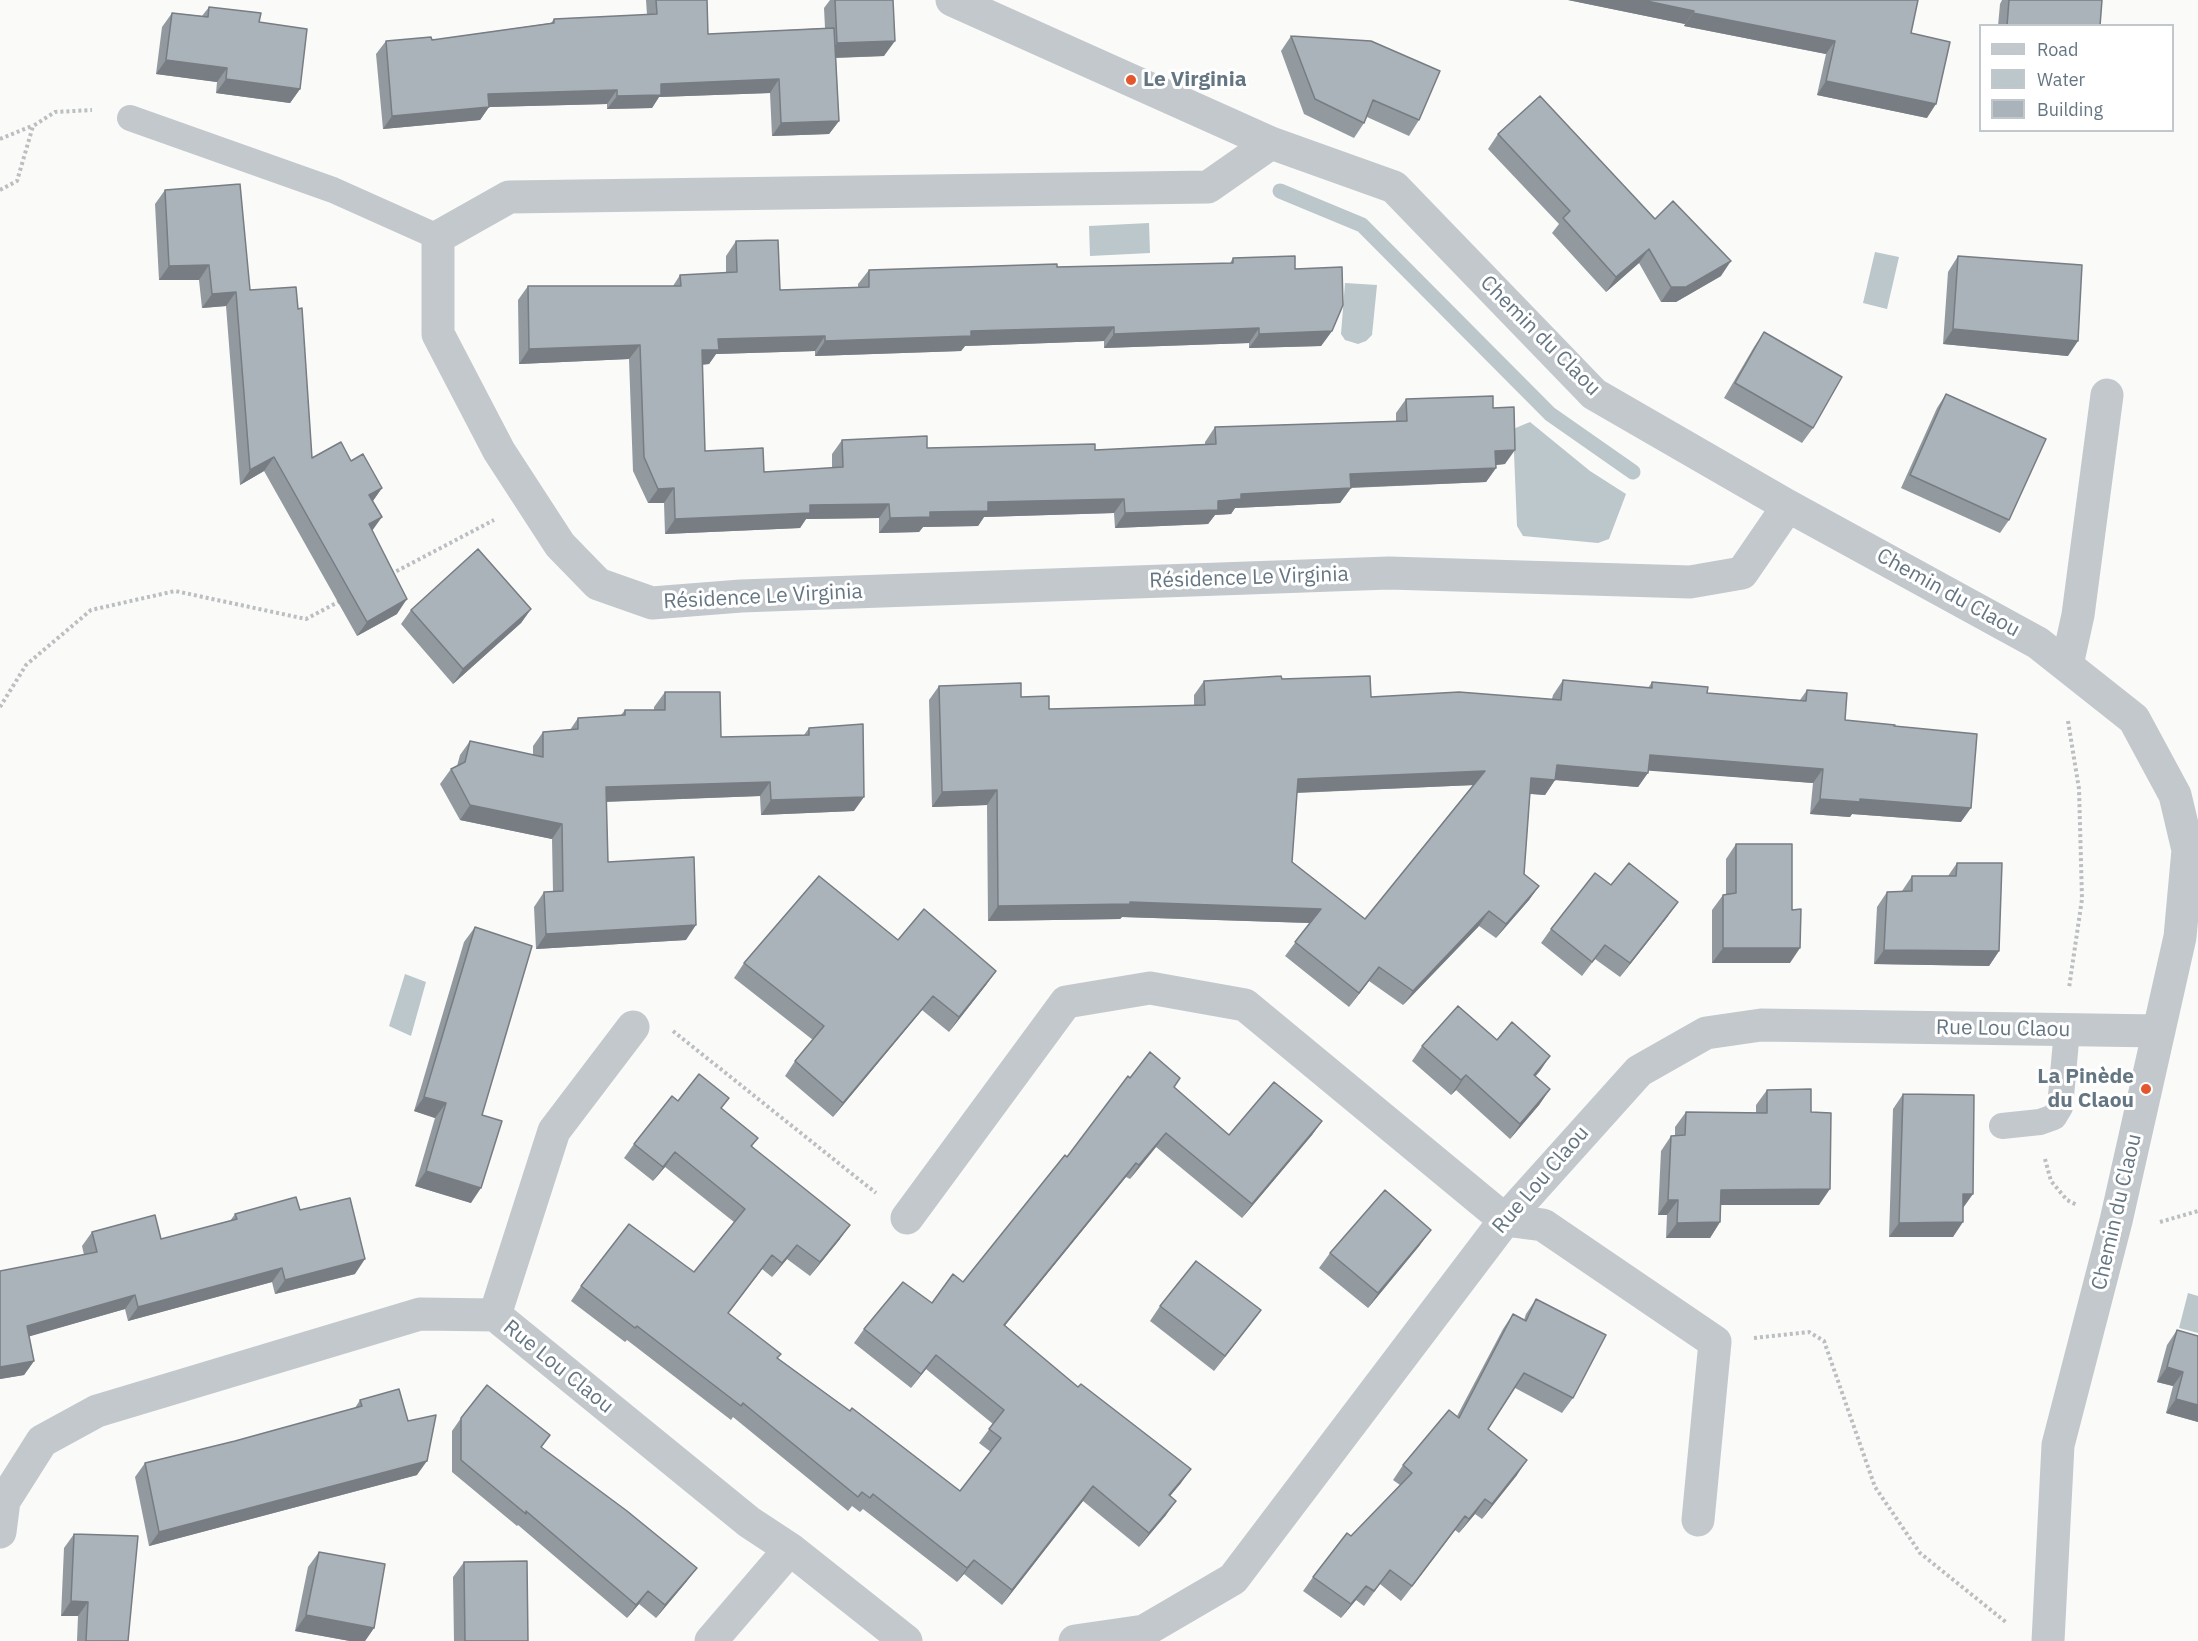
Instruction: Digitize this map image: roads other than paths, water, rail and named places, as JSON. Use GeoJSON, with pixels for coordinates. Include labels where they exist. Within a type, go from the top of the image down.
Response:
{"type":"FeatureCollection","features":[{"type":"Feature","properties":{"kind":"street","name":"Chemin du Claou"},"geometry":{"type":"LineString","coordinates":[[952,0],[1271,143],[1394,187],[1594,394],[1788,506],[2038,643],[2134,719],[2175,795],[2188,850],[2190,908],[2180,937],[2116,1221],[2058,1445],[2048,1641]]}},
{"type":"Feature","properties":{"kind":"street"},"geometry":{"type":"LineString","coordinates":[[438,237],[509,197],[1208,187],[1271,143]]}},
{"type":"Feature","properties":{"kind":"street","name":"Résidence Le Virginia"},"geometry":{"type":"LineString","coordinates":[[438,237],[438,334],[499,451],[561,545],[598,584],[652,603],[741,596],[1389,573],[1690,582],[1742,573],[1788,506]]}},
{"type":"Feature","properties":{"kind":"street"},"geometry":{"type":"LineString","coordinates":[[2067,665],[2078,615],[2108,395]]}},
{"type":"Feature","properties":{"kind":"street"},"geometry":{"type":"LineString","coordinates":[[907,1218],[1066,1002],[1150,988],[1245,1005],[1505,1220],[1543,1225],[1715,1342],[1698,1520]]}},
{"type":"Feature","properties":{"kind":"street","name":"Rue Lou Claou"},"geometry":{"type":"LineString","coordinates":[[1075,1641],[1144,1631],[1233,1579],[1505,1220],[1639,1071],[1706,1033],[1761,1025],[2158,1031]]}},
{"type":"Feature","properties":{"kind":"street"},"geometry":{"type":"LineString","coordinates":[[495,1315],[554,1131],[633,1027]]}},
{"type":"Feature","properties":{"kind":"street","name":"Rue Lou Claou"},"geometry":{"type":"LineString","coordinates":[[0,1532],[4,1501],[42,1441],[97,1412],[420,1314],[495,1315],[749,1522],[790,1549],[906,1641]]}},
{"type":"Feature","properties":{"kind":"street"},"geometry":{"type":"LineString","coordinates":[[711,1641],[790,1549]]}},
{"type":"Feature","properties":{"kind":"lane"},"geometry":{"type":"LineString","coordinates":[[130,118],[333,190],[438,237]]}},
{"type":"Feature","properties":{"kind":"lane"},"geometry":{"type":"LineString","coordinates":[[2002,1126],[2040,1122],[2055,1117],[2060,1107],[2067,1030]]}},
{"type":"Feature","properties":{"kind":"water"},"geometry":{"type":"Polygon","coordinates":[[[1149,223],[1150,253],[1090,256],[1089,226],[1149,223]]]}},
{"type":"Feature","properties":{"kind":"water"},"geometry":{"type":"Polygon","coordinates":[[[1875,252],[1899,257],[1887,309],[1863,303],[1875,252]]]}},
{"type":"Feature","properties":{"kind":"water"},"geometry":{"type":"Polygon","coordinates":[[[1345,283],[1377,285],[1372,335],[1366,341],[1358,344],[1345,340],[1341,334],[1345,283]]]}},
{"type":"Feature","properties":{"kind":"water"},"geometry":{"type":"Polygon","coordinates":[[[1530,422],[1590,471],[1626,494],[1609,539],[1598,543],[1523,536],[1517,526],[1513,429],[1530,422]]]}},
{"type":"Feature","properties":{"kind":"water"},"geometry":{"type":"Polygon","coordinates":[[[405,974],[426,982],[411,1036],[389,1026],[405,974]]]}},
{"type":"Feature","properties":{"kind":"water"},"geometry":{"type":"Polygon","coordinates":[[[2188,1293],[2198,1296],[2198,1333],[2179,1328],[2188,1293]]]}},
{"type":"Feature","properties":{"kind":"waterway"},"geometry":{"type":"LineString","coordinates":[[1280,191],[1362,225],[1550,414],[1633,472]]}},
{"type":"Feature","properties":{"kind":"place","name":"Le Virginia"},"geometry":{"type":"Point","coordinates":[1131,80]}},
{"type":"Feature","properties":{"kind":"place","name":"La Pinède du Claou"},"geometry":{"type":"Point","coordinates":[2146,1089]}}]}
